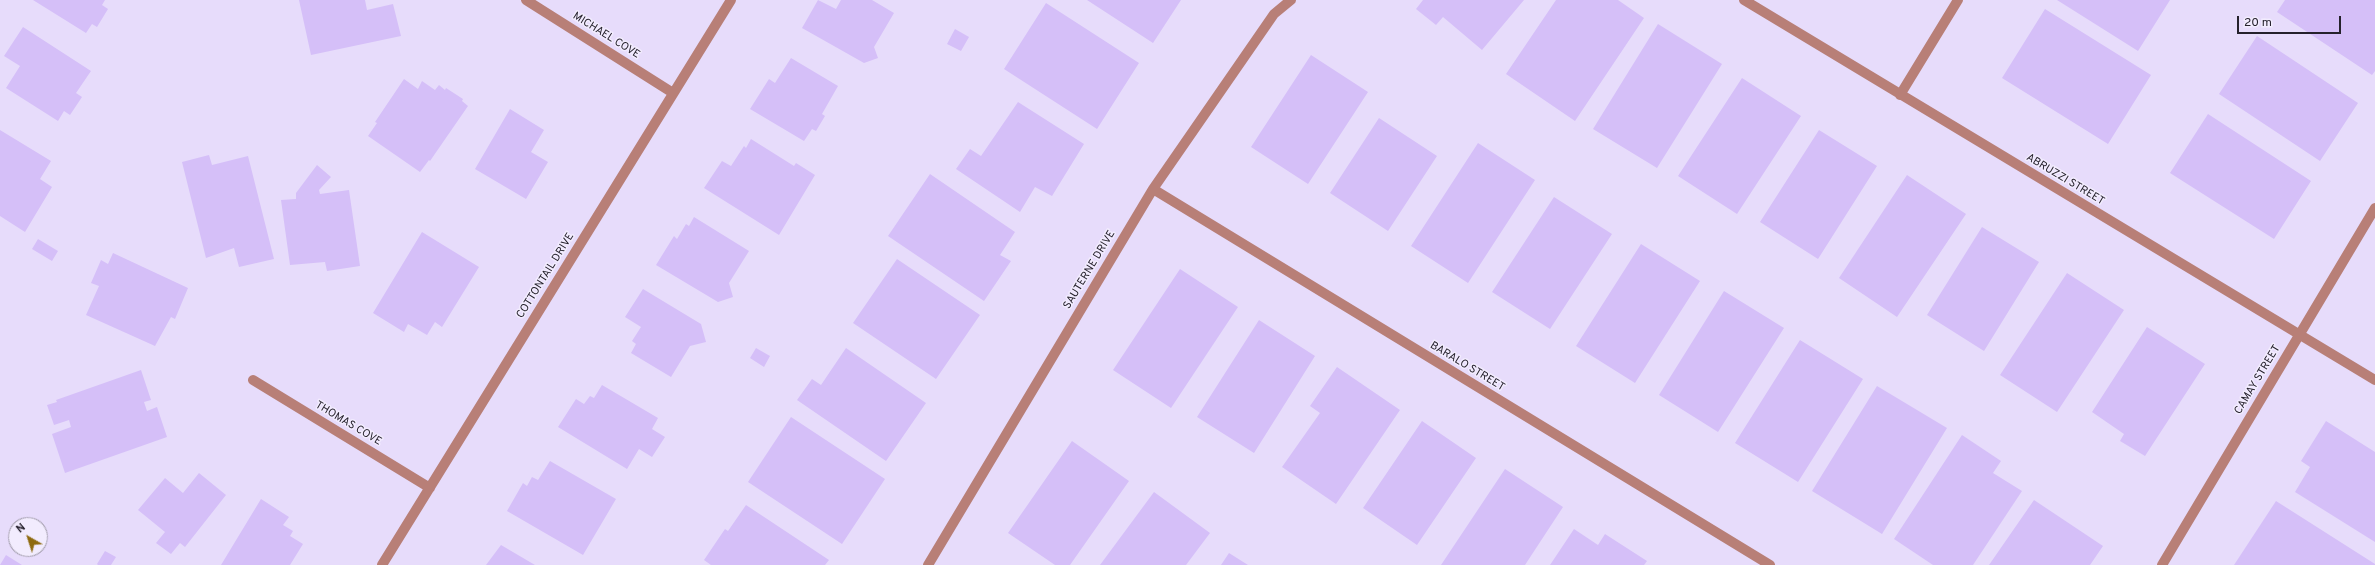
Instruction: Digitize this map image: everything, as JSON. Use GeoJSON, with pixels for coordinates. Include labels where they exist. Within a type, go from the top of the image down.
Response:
{"type":"FeatureCollection","features":[{"type":"Feature","properties":{"kind":"street","name":"MICHAEL COVE"},"geometry":{"type":"LineString","coordinates":[[526,0],[673,93]]}},
{"type":"Feature","properties":{"kind":"street","name":"COTTONTAIL DRIVE"},"geometry":{"type":"LineString","coordinates":[[382,565],[731,0]]}},
{"type":"Feature","properties":{"kind":"street","name":"SAUTERNE DRIVE"},"geometry":{"type":"LineString","coordinates":[[928,565],[1153,189],[1274,14],[1291,0]]}},
{"type":"Feature","properties":{"kind":"street","name":"ABRUZZI STREET"},"geometry":{"type":"LineString","coordinates":[[1744,0],[2375,380]]}},
{"type":"Feature","properties":{"kind":"street"},"geometry":{"type":"LineString","coordinates":[[1900,95],[1958,0]]}},
{"type":"Feature","properties":{"kind":"street","name":"BARALO STREET"},"geometry":{"type":"LineString","coordinates":[[1153,189],[1770,565]]}},
{"type":"Feature","properties":{"kind":"street","name":"CAMAY STREET"},"geometry":{"type":"LineString","coordinates":[[2162,565],[2375,208]]}},
{"type":"Feature","properties":{"kind":"street","name":"THOMAS COVE"},"geometry":{"type":"LineString","coordinates":[[253,380],[430,488]]}},
{"type":"Feature","properties":{"kind":"building"},"geometry":{"type":"Polygon","coordinates":[[[33,0],[105,0],[102,5],[108,9],[97,27],[92,24],[86,33],[33,0]]]}},
{"type":"Feature","properties":{"kind":"building"},"geometry":{"type":"Polygon","coordinates":[[[299,0],[365,0],[367,10],[393,4],[401,36],[311,55],[299,0]]]}},
{"type":"Feature","properties":{"kind":"building"},"geometry":{"type":"Polygon","coordinates":[[[818,0],[836,9],[841,0],[872,0],[894,13],[874,47],[878,58],[864,63],[802,28],[818,0]]]}},
{"type":"Feature","properties":{"kind":"building"},"geometry":{"type":"Polygon","coordinates":[[[1087,0],[1181,0],[1153,43],[1087,0]]]}},
{"type":"Feature","properties":{"kind":"building"},"geometry":{"type":"Polygon","coordinates":[[[1423,0],[1524,0],[1482,50],[1443,17],[1436,25],[1416,9],[1423,0]]]}},
{"type":"Feature","properties":{"kind":"building"},"geometry":{"type":"Polygon","coordinates":[[[1556,0],[1618,0],[1644,18],[1575,121],[1506,74],[1556,0]]]}},
{"type":"Feature","properties":{"kind":"building"},"geometry":{"type":"Polygon","coordinates":[[[2057,0],[2170,0],[2138,51],[2057,0]]]}},
{"type":"Feature","properties":{"kind":"building"},"geometry":{"type":"Polygon","coordinates":[[[2285,0],[2375,0],[2375,71],[2372,75],[2277,12],[2285,0]]]}},
{"type":"Feature","properties":{"kind":"building"},"geometry":{"type":"Polygon","coordinates":[[[1046,3],[1139,63],[1097,129],[1004,69],[1046,3]]]}},
{"type":"Feature","properties":{"kind":"building"},"geometry":{"type":"Polygon","coordinates":[[[2045,9],[2151,75],[2108,144],[2002,78],[2045,9]]]}},
{"type":"Feature","properties":{"kind":"building"},"geometry":{"type":"Polygon","coordinates":[[[1658,24],[1722,64],[1657,168],[1593,129],[1658,24]]]}},
{"type":"Feature","properties":{"kind":"building"},"geometry":{"type":"Polygon","coordinates":[[[23,27],[91,71],[76,93],[82,97],[70,115],[64,111],[58,121],[6,88],[20,66],[4,56],[23,27]]]}},
{"type":"Feature","properties":{"kind":"building"},"geometry":{"type":"Polygon","coordinates":[[[955,29],[969,37],[961,51],[947,44],[955,29]]]}},
{"type":"Feature","properties":{"kind":"building"},"geometry":{"type":"Polygon","coordinates":[[[2257,36],[2358,103],[2320,161],[2219,94],[2257,36]]]}},
{"type":"Feature","properties":{"kind":"building"},"geometry":{"type":"Polygon","coordinates":[[[1311,55],[1368,92],[1308,184],[1251,147],[1311,55]]]}},
{"type":"Feature","properties":{"kind":"building"},"geometry":{"type":"Polygon","coordinates":[[[791,58],[838,86],[822,114],[825,116],[816,131],[812,129],[804,141],[750,109],[769,79],[775,83],[791,58]]]}},
{"type":"Feature","properties":{"kind":"building"},"geometry":{"type":"Polygon","coordinates":[[[1742,78],[1801,116],[1737,214],[1678,176],[1742,78]]]}},
{"type":"Feature","properties":{"kind":"building"},"geometry":{"type":"Polygon","coordinates":[[[404,79],[418,89],[422,81],[435,90],[439,85],[445,90],[446,88],[463,99],[462,101],[468,106],[430,161],[429,160],[420,172],[368,136],[377,123],[375,122],[404,79]]]}},
{"type":"Feature","properties":{"kind":"building"},"geometry":{"type":"Polygon","coordinates":[[[1018,102],[1084,144],[1052,196],[1035,187],[1020,212],[956,169],[970,149],[981,156],[1018,102]]]}},
{"type":"Feature","properties":{"kind":"building"},"geometry":{"type":"Polygon","coordinates":[[[510,109],[544,130],[531,152],[548,162],[526,199],[475,169],[510,109]]]}},
{"type":"Feature","properties":{"kind":"building"},"geometry":{"type":"Polygon","coordinates":[[[2208,114],[2311,181],[2274,239],[2170,173],[2208,114]]]}},
{"type":"Feature","properties":{"kind":"building"},"geometry":{"type":"Polygon","coordinates":[[[1379,118],[1437,156],[1388,231],[1330,193],[1379,118]]]}},
{"type":"Feature","properties":{"kind":"building"},"geometry":{"type":"Polygon","coordinates":[[[0,130],[51,161],[40,179],[52,187],[25,232],[0,216],[0,130]]]}},
{"type":"Feature","properties":{"kind":"building"},"geometry":{"type":"Polygon","coordinates":[[[1819,130],[1877,166],[1818,259],[1760,222],[1819,130]]]}},
{"type":"Feature","properties":{"kind":"building"},"geometry":{"type":"Polygon","coordinates":[[[751,139],[794,166],[796,163],[815,175],[779,235],[704,188],[722,161],[731,166],[744,146],[746,148],[751,139]]]}},
{"type":"Feature","properties":{"kind":"building"},"geometry":{"type":"Polygon","coordinates":[[[1478,143],[1535,180],[1468,283],[1411,246],[1478,143]]]}},
{"type":"Feature","properties":{"kind":"building"},"geometry":{"type":"Polygon","coordinates":[[[209,155],[212,165],[248,156],[274,259],[239,267],[234,248],[206,258],[182,162],[209,155]]]}},
{"type":"Feature","properties":{"kind":"building"},"geometry":{"type":"Polygon","coordinates":[[[317,165],[331,177],[319,190],[320,194],[349,190],[360,266],[327,271],[325,262],[290,265],[281,200],[296,199],[296,193],[317,165]]]}},
{"type":"Feature","properties":{"kind":"building"},"geometry":{"type":"Polygon","coordinates":[[[930,174],[1015,232],[1000,255],[1011,261],[984,301],[888,236],[930,174]]]}},
{"type":"Feature","properties":{"kind":"building"},"geometry":{"type":"Polygon","coordinates":[[[1907,175],[1966,214],[1897,317],[1839,278],[1907,175]]]}},
{"type":"Feature","properties":{"kind":"building"},"geometry":{"type":"Polygon","coordinates":[[[1554,197],[1612,234],[1550,329],[1492,292],[1554,197]]]}},
{"type":"Feature","properties":{"kind":"building"},"geometry":{"type":"Polygon","coordinates":[[[694,217],[749,251],[729,283],[733,297],[718,302],[656,265],[674,236],[677,239],[686,224],[689,226],[694,217]]]}},
{"type":"Feature","properties":{"kind":"building"},"geometry":{"type":"Polygon","coordinates":[[[1982,227],[2039,262],[1984,351],[1927,315],[1982,227]]]}},
{"type":"Feature","properties":{"kind":"building"},"geometry":{"type":"Polygon","coordinates":[[[422,232],[479,267],[442,327],[435,322],[427,335],[408,324],[404,332],[373,313],[422,232]]]}},
{"type":"Feature","properties":{"kind":"building"},"geometry":{"type":"Polygon","coordinates":[[[38,239],[58,251],[52,261],[32,249],[38,239]]]}},
{"type":"Feature","properties":{"kind":"building"},"geometry":{"type":"Polygon","coordinates":[[[1641,244],[1700,281],[1635,383],[1576,346],[1641,244]]]}},
{"type":"Feature","properties":{"kind":"building"},"geometry":{"type":"Polygon","coordinates":[[[113,253],[188,288],[175,319],[171,317],[155,346],[86,315],[99,286],[91,283],[101,260],[108,264],[113,253]]]}},
{"type":"Feature","properties":{"kind":"building"},"geometry":{"type":"Polygon","coordinates":[[[897,259],[980,315],[936,379],[853,323],[897,259]]]}},
{"type":"Feature","properties":{"kind":"building"},"geometry":{"type":"Polygon","coordinates":[[[1180,269],[1238,307],[1171,408],[1113,370],[1180,269]]]}},
{"type":"Feature","properties":{"kind":"building"},"geometry":{"type":"Polygon","coordinates":[[[2067,273],[2124,310],[2057,412],[2000,375],[2067,273]]]}},
{"type":"Feature","properties":{"kind":"building"},"geometry":{"type":"Polygon","coordinates":[[[643,289],[701,324],[706,342],[690,346],[671,377],[631,353],[636,344],[632,341],[641,327],[625,317],[643,289]]]}},
{"type":"Feature","properties":{"kind":"building"},"geometry":{"type":"Polygon","coordinates":[[[1724,291],[1784,328],[1718,432],[1659,395],[1724,291]]]}},
{"type":"Feature","properties":{"kind":"building"},"geometry":{"type":"Polygon","coordinates":[[[1259,320],[1315,356],[1254,453],[1197,417],[1259,320]]]}},
{"type":"Feature","properties":{"kind":"building"},"geometry":{"type":"Polygon","coordinates":[[[2147,327],[2205,364],[2145,456],[2120,441],[2124,434],[2092,412],[2147,327]]]}},
{"type":"Feature","properties":{"kind":"building"},"geometry":{"type":"Polygon","coordinates":[[[1800,340],[1863,379],[1798,482],[1735,443],[1800,340]]]}},
{"type":"Feature","properties":{"kind":"building"},"geometry":{"type":"Polygon","coordinates":[[[756,348],[770,356],[764,367],[750,358],[756,348]]]}},
{"type":"Feature","properties":{"kind":"building"},"geometry":{"type":"Polygon","coordinates":[[[846,348],[926,403],[886,461],[797,400],[812,379],[821,385],[846,348]]]}},
{"type":"Feature","properties":{"kind":"building"},"geometry":{"type":"Polygon","coordinates":[[[1337,367],[1400,410],[1336,504],[1282,467],[1320,413],[1310,406],[1337,367]]]}},
{"type":"Feature","properties":{"kind":"building"},"geometry":{"type":"Polygon","coordinates":[[[141,370],[151,400],[144,402],[147,411],[157,407],[167,437],[65,473],[52,434],[71,427],[69,420],[54,425],[47,405],[57,402],[56,400],[141,370]]]}},
{"type":"Feature","properties":{"kind":"building"},"geometry":{"type":"Polygon","coordinates":[[[602,385],[658,418],[652,429],[665,437],[652,457],[639,449],[627,469],[558,427],[576,399],[584,404],[590,396],[594,398],[602,385]]]}},
{"type":"Feature","properties":{"kind":"building"},"geometry":{"type":"Polygon","coordinates":[[[1877,386],[1947,428],[1882,534],[1812,491],[1877,386]]]}},
{"type":"Feature","properties":{"kind":"building"},"geometry":{"type":"Polygon","coordinates":[[[791,417],[885,479],[842,544],[748,482],[791,417]]]}},
{"type":"Feature","properties":{"kind":"building"},"geometry":{"type":"Polygon","coordinates":[[[1422,421],[1476,458],[1417,545],[1363,508],[1422,421]]]}},
{"type":"Feature","properties":{"kind":"building"},"geometry":{"type":"Polygon","coordinates":[[[2326,421],[2375,452],[2375,542],[2295,492],[2310,467],[2301,461],[2326,421]]]}},
{"type":"Feature","properties":{"kind":"building"},"geometry":{"type":"Polygon","coordinates":[[[1962,435],[2001,461],[1993,473],[2022,491],[1973,565],[1933,565],[1894,539],[1962,435]]]}},
{"type":"Feature","properties":{"kind":"building"},"geometry":{"type":"Polygon","coordinates":[[[1072,441],[1129,481],[1070,565],[1055,565],[1008,533],[1072,441]]]}},
{"type":"Feature","properties":{"kind":"building"},"geometry":{"type":"Polygon","coordinates":[[[550,461],[616,499],[583,555],[507,511],[523,483],[527,486],[532,477],[538,480],[550,461]]]}},
{"type":"Feature","properties":{"kind":"building"},"geometry":{"type":"Polygon","coordinates":[[[1505,469],[1563,507],[1525,565],[1441,565],[1505,469]]]}},
{"type":"Feature","properties":{"kind":"building"},"geometry":{"type":"Polygon","coordinates":[[[199,473],[226,495],[185,547],[180,543],[171,554],[156,543],[165,532],[138,510],[165,478],[183,493],[199,473]]]}},
{"type":"Feature","properties":{"kind":"building"},"geometry":{"type":"Polygon","coordinates":[[[1154,492],[1210,533],[1186,565],[1100,565],[1154,492]]]}},
{"type":"Feature","properties":{"kind":"building"},"geometry":{"type":"Polygon","coordinates":[[[261,499],[289,517],[283,525],[293,531],[290,536],[303,544],[290,565],[221,565],[261,499]]]}},
{"type":"Feature","properties":{"kind":"building"},"geometry":{"type":"Polygon","coordinates":[[[2034,500],[2103,546],[2090,565],[1989,565],[2034,500]]]}},
{"type":"Feature","properties":{"kind":"building"},"geometry":{"type":"Polygon","coordinates":[[[2276,501],[2375,564],[2375,565],[2234,565],[2276,501]]]}},
{"type":"Feature","properties":{"kind":"building"},"geometry":{"type":"Polygon","coordinates":[[[746,505],[829,560],[825,565],[711,565],[704,560],[725,529],[728,531],[746,505]]]}},
{"type":"Feature","properties":{"kind":"building"},"geometry":{"type":"Polygon","coordinates":[[[1574,529],[1598,545],[1605,534],[1647,561],[1644,565],[1550,565],[1574,529]]]}},
{"type":"Feature","properties":{"kind":"building"},"geometry":{"type":"Polygon","coordinates":[[[501,545],[535,565],[486,565],[501,545]]]}},
{"type":"Feature","properties":{"kind":"building"},"geometry":{"type":"Polygon","coordinates":[[[105,551],[116,557],[111,565],[98,565],[97,564],[105,551]]]}},
{"type":"Feature","properties":{"kind":"building"},"geometry":{"type":"Polygon","coordinates":[[[1229,553],[1248,565],[1221,565],[1229,553]]]}},
{"type":"Feature","properties":{"kind":"building"},"geometry":{"type":"Polygon","coordinates":[[[6,555],[22,565],[0,565],[6,555]]]}}]}
